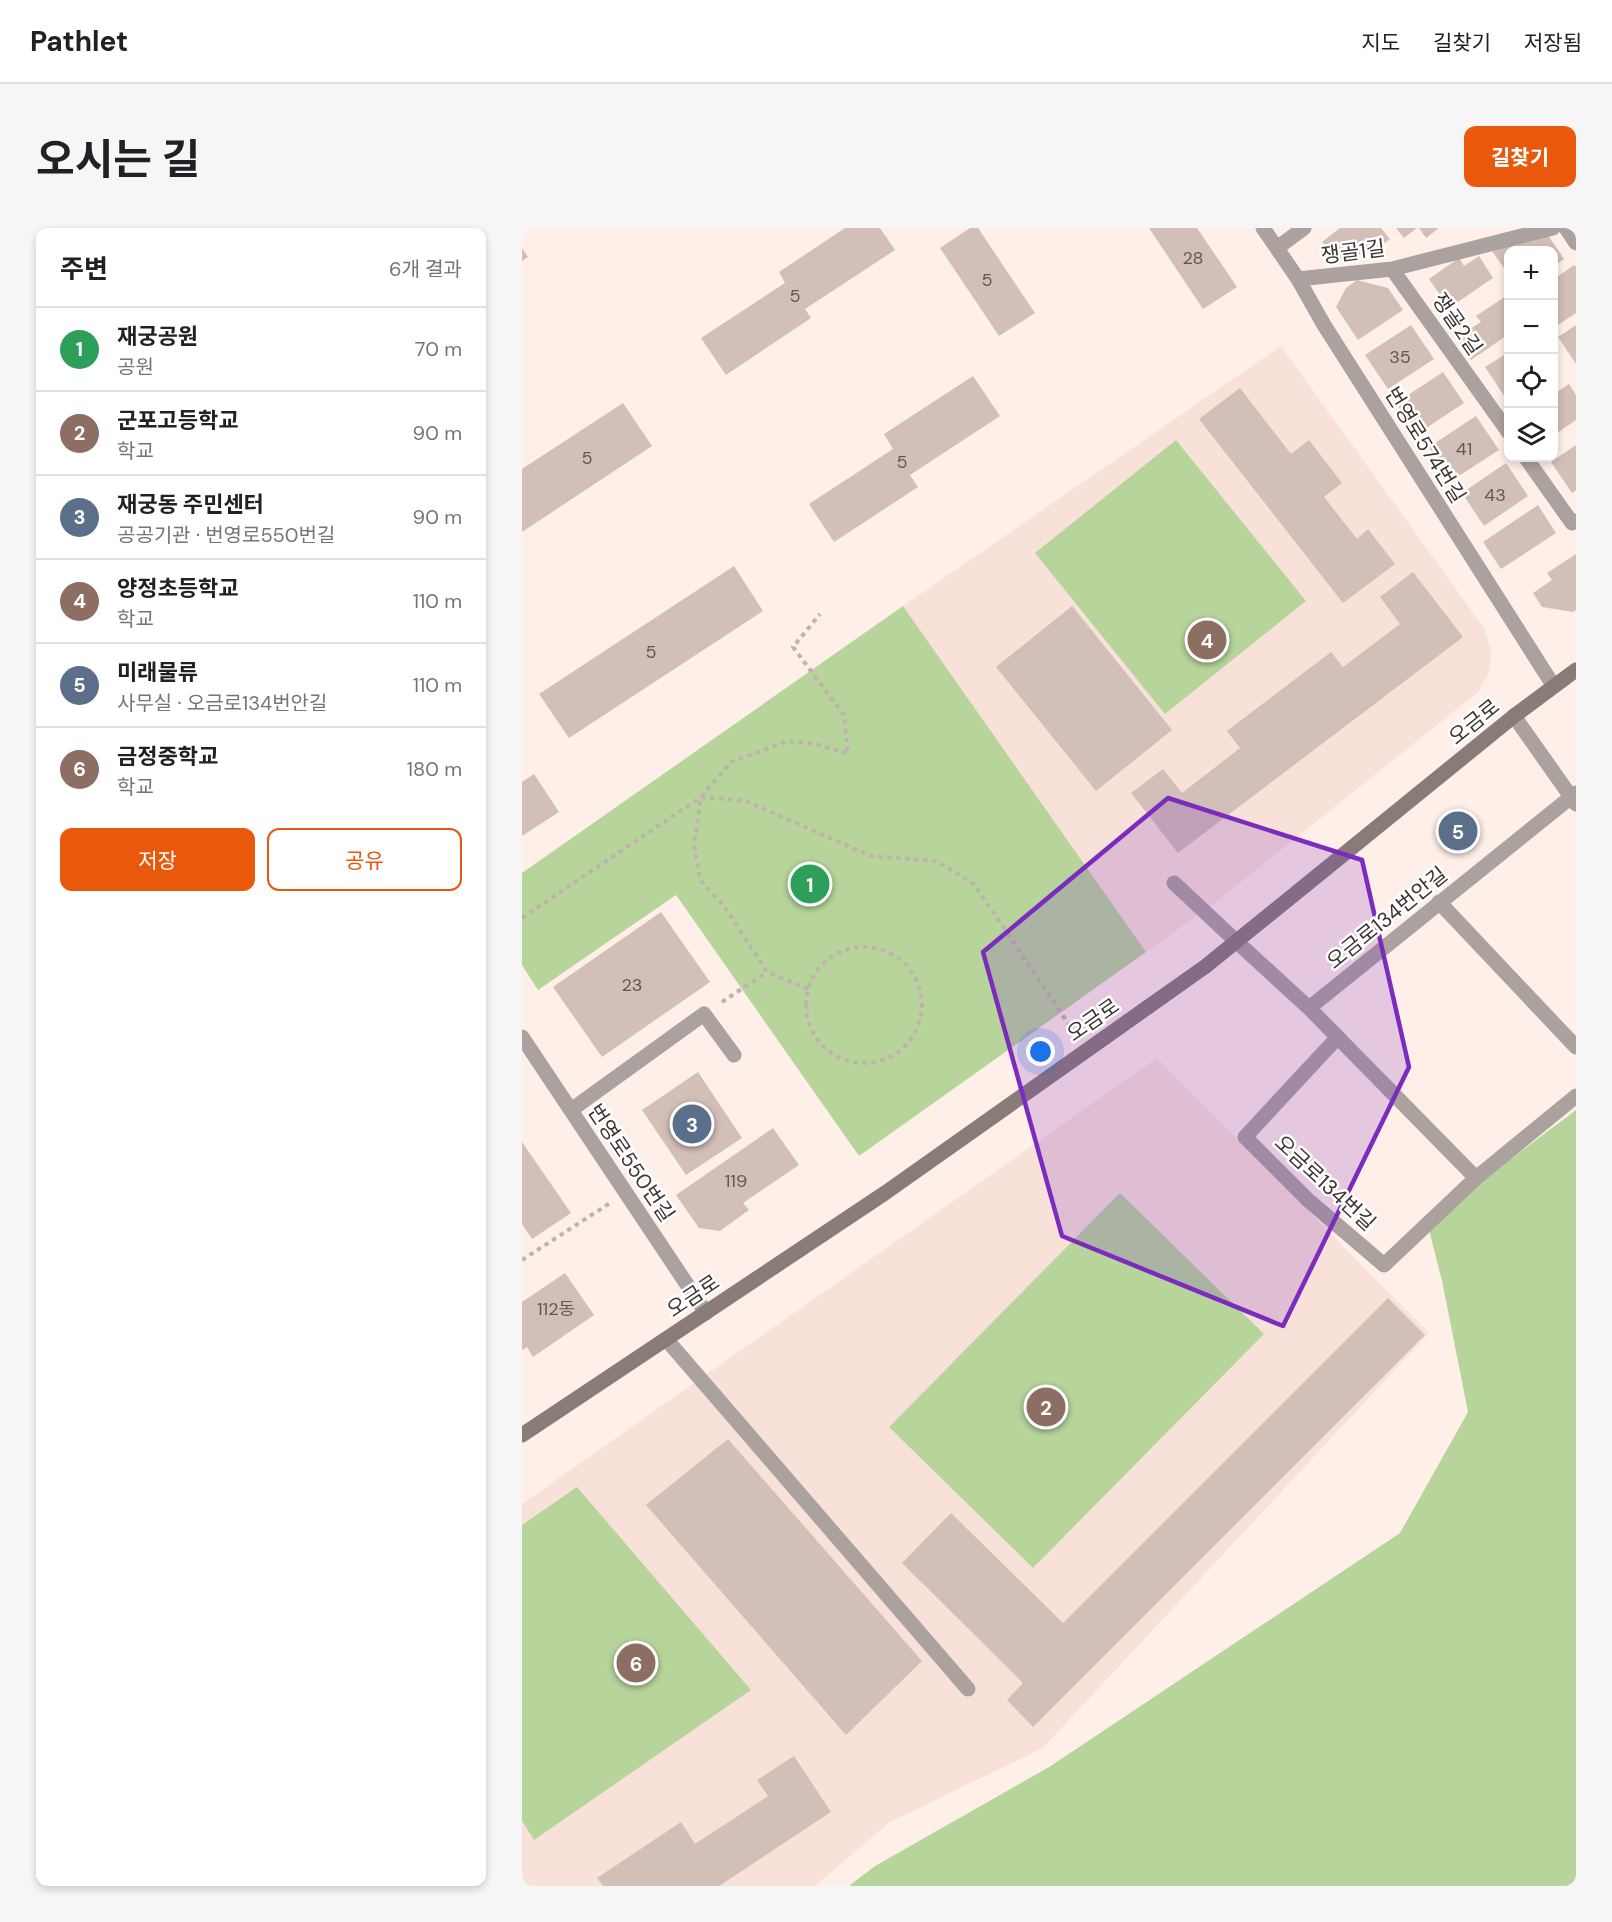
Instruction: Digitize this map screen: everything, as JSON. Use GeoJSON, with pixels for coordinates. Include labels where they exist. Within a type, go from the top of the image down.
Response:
{"type":"FeatureCollection","features":[{"type":"Feature","properties":{"kind":"street","name":"번영로574번길"},"geometry":{"type":"LineString","coordinates":[[1263,228],[1298,279],[1324,325],[1553,685]]}},
{"type":"Feature","properties":{"kind":"street"},"geometry":{"type":"LineString","coordinates":[[1277,248],[1304,228]]}},
{"type":"Feature","properties":{"kind":"street","name":"쟁골1길"},"geometry":{"type":"LineString","coordinates":[[1298,279],[1392,269],[1553,228]]}},
{"type":"Feature","properties":{"kind":"street"},"geometry":{"type":"LineString","coordinates":[[1566,228],[1576,243]]}},
{"type":"Feature","properties":{"kind":"street","name":"쟁골2길"},"geometry":{"type":"LineString","coordinates":[[1392,269],[1504,426]]}},
{"type":"Feature","properties":{"kind":"street"},"geometry":{"type":"LineString","coordinates":[[1529,462],[1572,523],[1576,521]]}},
{"type":"Feature","properties":{"kind":"street","name":"오금로"},"geometry":{"type":"LineString","coordinates":[[522,1435],[885,1193],[1206,966],[1514,716],[1576,670]]}},
{"type":"Feature","properties":{"kind":"street"},"geometry":{"type":"LineString","coordinates":[[1514,716],[1574,798]]}},
{"type":"Feature","properties":{"kind":"street","name":"오금로134번안길"},"geometry":{"type":"LineString","coordinates":[[1309,1008],[1439,902],[1574,798]]}},
{"type":"Feature","properties":{"kind":"street"},"geometry":{"type":"LineString","coordinates":[[1174,883],[1309,1008],[1476,1178]]}},
{"type":"Feature","properties":{"kind":"street"},"geometry":{"type":"LineString","coordinates":[[1439,902],[1576,1047]]}},
{"type":"Feature","properties":{"kind":"street"},"geometry":{"type":"LineString","coordinates":[[571,1110],[704,1014],[734,1055]]}},
{"type":"Feature","properties":{"kind":"street","name":"번영로550번길"},"geometry":{"type":"LineString","coordinates":[[522,1037],[706,1313]]}},
{"type":"Feature","properties":{"kind":"street","name":"오금로134번길"},"geometry":{"type":"LineString","coordinates":[[1337,1038],[1245,1137],[1308,1200],[1384,1265],[1476,1178],[1576,1096]]}},
{"type":"Feature","properties":{"kind":"street"},"geometry":{"type":"LineString","coordinates":[[666,1339],[968,1689]]}},
{"type":"Feature","properties":{"kind":"path"},"geometry":{"type":"LineString","coordinates":[[522,918],[701,797],[731,762],[788,741],[816,744],[848,754],[844,715],[793,647],[820,614]]}},
{"type":"Feature","properties":{"kind":"path"},"geometry":{"type":"LineString","coordinates":[[701,797],[694,846],[700,880],[724,906],[767,972],[808,989]]}},
{"type":"Feature","properties":{"kind":"path"},"geometry":{"type":"LineString","coordinates":[[701,797],[746,801],[871,856],[937,861],[974,884],[1086,1050]]}},
{"type":"Feature","properties":{"kind":"path"},"geometry":{"type":"LineString","coordinates":[[865,948],[883,951],[899,959],[912,973],[920,989],[922,1008],[919,1026],[909,1043],[893,1056],[875,1062],[855,1063],[837,1056],[821,1044],[810,1028],[806,1008],[808,989],[817,972],[830,959],[846,950],[865,948]]}},
{"type":"Feature","properties":{"kind":"path"},"geometry":{"type":"LineString","coordinates":[[704,1014],[767,972]]}},
{"type":"Feature","properties":{"kind":"path"},"geometry":{"type":"LineString","coordinates":[[522,1260],[626,1193]]}},
{"type":"Feature","properties":{"kind":"highlighted area"},"geometry":{"type":"Polygon","coordinates":[[[1168,798],[1362,860],[1409,1067],[1283,1326],[1062,1236],[983,952],[1168,798]]]}},
{"type":"Feature","properties":{"kind":"shaded area"},"geometry":{"type":"Polygon","coordinates":[[[1281,346],[1484,628],[1491,651],[1490,671],[1478,692],[1216,902],[1146,952],[903,606],[1281,346]]]}},
{"type":"Feature","properties":{"kind":"shaded area"},"geometry":{"type":"Polygon","coordinates":[[[1157,1058],[1429,1333],[1043,1748],[890,1822],[815,1886],[522,1886],[522,1504],[1157,1058]]]}},
{"type":"Feature","properties":{"kind":"green space"},"geometry":{"type":"Polygon","coordinates":[[[1176,440],[1306,601],[1165,714],[1035,553],[1176,440]]]}},
{"type":"Feature","properties":{"kind":"green space"},"geometry":{"type":"Polygon","coordinates":[[[903,606],[1146,952],[859,1156],[676,895],[538,990],[522,965],[522,873],[903,606]]]}},
{"type":"Feature","properties":{"kind":"green space"},"geometry":{"type":"Polygon","coordinates":[[[1576,1110],[1576,1886],[849,1886],[875,1866],[1049,1767],[1400,1533],[1468,1412],[1442,1281],[1427,1222],[1576,1110]]]}},
{"type":"Feature","properties":{"kind":"green space"},"geometry":{"type":"Polygon","coordinates":[[[1120,1193],[1264,1334],[1033,1568],[889,1427],[1120,1193]]]}},
{"type":"Feature","properties":{"kind":"green space"},"geometry":{"type":"Polygon","coordinates":[[[577,1487],[751,1690],[534,1840],[522,1821],[522,1525],[577,1487]]]}},
{"type":"Feature","properties":{"kind":"building"},"geometry":{"type":"Polygon","coordinates":[[[845,228],[880,228],[895,250],[805,309],[811,318],[726,375],[701,338],[785,283],[779,272],[845,228]]]}},
{"type":"Feature","properties":{"kind":"building"},"geometry":{"type":"Polygon","coordinates":[[[970,228],[978,228],[1035,313],[999,336],[940,248],[970,228]]]}},
{"type":"Feature","properties":{"kind":"building"},"geometry":{"type":"Polygon","coordinates":[[[1149,228],[1197,228],[1237,287],[1203,309],[1149,228]]]}},
{"type":"Feature","properties":{"kind":"building"},"geometry":{"type":"Polygon","coordinates":[[[1340,228],[1381,228],[1390,239],[1371,253],[1367,248],[1361,254],[1337,262],[1322,242],[1340,228]]]}},
{"type":"Feature","properties":{"kind":"building"},"geometry":{"type":"Polygon","coordinates":[[[1396,228],[1417,228],[1404,238],[1396,228]]]}},
{"type":"Feature","properties":{"kind":"building"},"geometry":{"type":"Polygon","coordinates":[[[1419,228],[1439,228],[1426,238],[1419,228]]]}},
{"type":"Feature","properties":{"kind":"building"},"geometry":{"type":"Polygon","coordinates":[[[1546,232],[1555,246],[1506,246],[1546,232]]]}},
{"type":"Feature","properties":{"kind":"building"},"geometry":{"type":"Polygon","coordinates":[[[1504,247],[1504,268],[1492,251],[1504,247]]]}},
{"type":"Feature","properties":{"kind":"building"},"geometry":{"type":"Polygon","coordinates":[[[522,248],[528,257],[522,261],[522,248]]]}},
{"type":"Feature","properties":{"kind":"building"},"geometry":{"type":"Polygon","coordinates":[[[1558,250],[1564,259],[1558,263],[1558,250]]]}},
{"type":"Feature","properties":{"kind":"building"},"geometry":{"type":"Polygon","coordinates":[[[1479,256],[1493,278],[1449,308],[1429,279],[1459,258],[1464,266],[1479,256]]]}},
{"type":"Feature","properties":{"kind":"building"},"geometry":{"type":"Polygon","coordinates":[[[1574,265],[1576,267],[1576,313],[1558,325],[1558,300],[1558,276],[1574,265]]]}},
{"type":"Feature","properties":{"kind":"building"},"geometry":{"type":"Polygon","coordinates":[[[1357,280],[1388,288],[1403,310],[1358,340],[1336,307],[1346,288],[1357,280]]]}},
{"type":"Feature","properties":{"kind":"building"},"geometry":{"type":"Polygon","coordinates":[[[1504,297],[1504,337],[1471,360],[1456,338],[1481,322],[1476,316],[1504,297]]]}},
{"type":"Feature","properties":{"kind":"building"},"geometry":{"type":"Polygon","coordinates":[[[1411,325],[1434,359],[1388,389],[1365,355],[1411,325]]]}},
{"type":"Feature","properties":{"kind":"building"},"geometry":{"type":"Polygon","coordinates":[[[1576,325],[1576,364],[1558,337],[1576,325]]]}},
{"type":"Feature","properties":{"kind":"building"},"geometry":{"type":"Polygon","coordinates":[[[1504,355],[1504,396],[1485,367],[1504,355]]]}},
{"type":"Feature","properties":{"kind":"building"},"geometry":{"type":"Polygon","coordinates":[[[1443,372],[1464,403],[1417,434],[1396,403],[1443,372]]]}},
{"type":"Feature","properties":{"kind":"building"},"geometry":{"type":"Polygon","coordinates":[[[973,376],[1000,416],[910,475],[918,487],[834,542],[809,504],[893,449],[884,434],[973,376]]]}},
{"type":"Feature","properties":{"kind":"building"},"geometry":{"type":"Polygon","coordinates":[[[1569,384],[1576,395],[1576,420],[1558,432],[1558,408],[1558,391],[1569,384]]]}},
{"type":"Feature","properties":{"kind":"building"},"geometry":{"type":"Polygon","coordinates":[[[1240,388],[1291,454],[1309,440],[1342,483],[1324,497],[1357,539],[1368,529],[1395,564],[1343,603],[1199,419],[1240,388]]]}},
{"type":"Feature","properties":{"kind":"building"},"geometry":{"type":"Polygon","coordinates":[[[623,403],[652,446],[522,532],[522,469],[623,403]]]}},
{"type":"Feature","properties":{"kind":"building"},"geometry":{"type":"Polygon","coordinates":[[[1476,416],[1499,450],[1451,481],[1429,447],[1476,416]]]}},
{"type":"Feature","properties":{"kind":"building"},"geometry":{"type":"Polygon","coordinates":[[[1576,445],[1576,490],[1572,493],[1551,462],[1558,462],[1558,457],[1576,445]]]}},
{"type":"Feature","properties":{"kind":"building"},"geometry":{"type":"Polygon","coordinates":[[[1506,463],[1528,496],[1484,526],[1462,493],[1506,463]]]}},
{"type":"Feature","properties":{"kind":"building"},"geometry":{"type":"Polygon","coordinates":[[[1538,505],[1556,533],[1501,569],[1483,542],[1538,505]]]}},
{"type":"Feature","properties":{"kind":"building"},"geometry":{"type":"Polygon","coordinates":[[[1576,554],[1576,610],[1573,612],[1542,607],[1533,593],[1552,580],[1547,573],[1576,554]]]}},
{"type":"Feature","properties":{"kind":"building"},"geometry":{"type":"Polygon","coordinates":[[[734,566],[763,611],[569,738],[539,694],[734,566]]]}},
{"type":"Feature","properties":{"kind":"building"},"geometry":{"type":"Polygon","coordinates":[[[1413,572],[1463,637],[1178,853],[1131,793],[1163,769],[1182,793],[1240,748],[1227,731],[1331,652],[1343,667],[1400,624],[1380,597],[1413,572]]]}},
{"type":"Feature","properties":{"kind":"building"},"geometry":{"type":"Polygon","coordinates":[[[1072,606],[1172,730],[1096,791],[996,667],[1072,606]]]}},
{"type":"Feature","properties":{"kind":"building"},"geometry":{"type":"Polygon","coordinates":[[[534,774],[559,812],[522,836],[522,782],[534,774]]]}},
{"type":"Feature","properties":{"kind":"building"},"geometry":{"type":"Polygon","coordinates":[[[661,912],[710,982],[602,1057],[553,987],[661,912]]]}},
{"type":"Feature","properties":{"kind":"building"},"geometry":{"type":"Polygon","coordinates":[[[698,1072],[742,1138],[686,1175],[642,1110],[698,1072]]]}},
{"type":"Feature","properties":{"kind":"building"},"geometry":{"type":"Polygon","coordinates":[[[773,1128],[799,1165],[743,1203],[749,1210],[720,1231],[699,1228],[676,1195],[773,1128]]]}},
{"type":"Feature","properties":{"kind":"building"},"geometry":{"type":"Polygon","coordinates":[[[522,1142],[571,1213],[532,1239],[522,1224],[522,1142]]]}},
{"type":"Feature","properties":{"kind":"building"},"geometry":{"type":"Polygon","coordinates":[[[565,1273],[594,1315],[533,1357],[527,1347],[522,1350],[522,1302],[565,1273]]]}},
{"type":"Feature","properties":{"kind":"building"},"geometry":{"type":"Polygon","coordinates":[[[1388,1298],[1425,1335],[1033,1727],[1007,1700],[1023,1683],[902,1563],[951,1513],[1063,1623],[1388,1298]]]}},
{"type":"Feature","properties":{"kind":"building"},"geometry":{"type":"Polygon","coordinates":[[[728,1439],[922,1661],[846,1735],[646,1505],[728,1439]]]}},
{"type":"Feature","properties":{"kind":"building"},"geometry":{"type":"Polygon","coordinates":[[[794,1756],[831,1812],[719,1886],[603,1886],[597,1878],[681,1822],[695,1844],[768,1796],[757,1780],[794,1756]]]}},
{"type":"Feature","properties":{"kind":"place","name":"양정초등학교"},"geometry":{"type":"Point","coordinates":[1207,640]}},
{"type":"Feature","properties":{"kind":"place","name":"미래물류"},"geometry":{"type":"Point","coordinates":[1458,831]}},
{"type":"Feature","properties":{"kind":"place","name":"재궁공원"},"geometry":{"type":"Point","coordinates":[810,884]}},
{"type":"Feature","properties":{"kind":"place","name":"재궁동 주민센터"},"geometry":{"type":"Point","coordinates":[692,1124]}},
{"type":"Feature","properties":{"kind":"place","name":"군포고등학교"},"geometry":{"type":"Point","coordinates":[1046,1407]}},
{"type":"Feature","properties":{"kind":"place","name":"금정중학교"},"geometry":{"type":"Point","coordinates":[636,1663]}}]}
